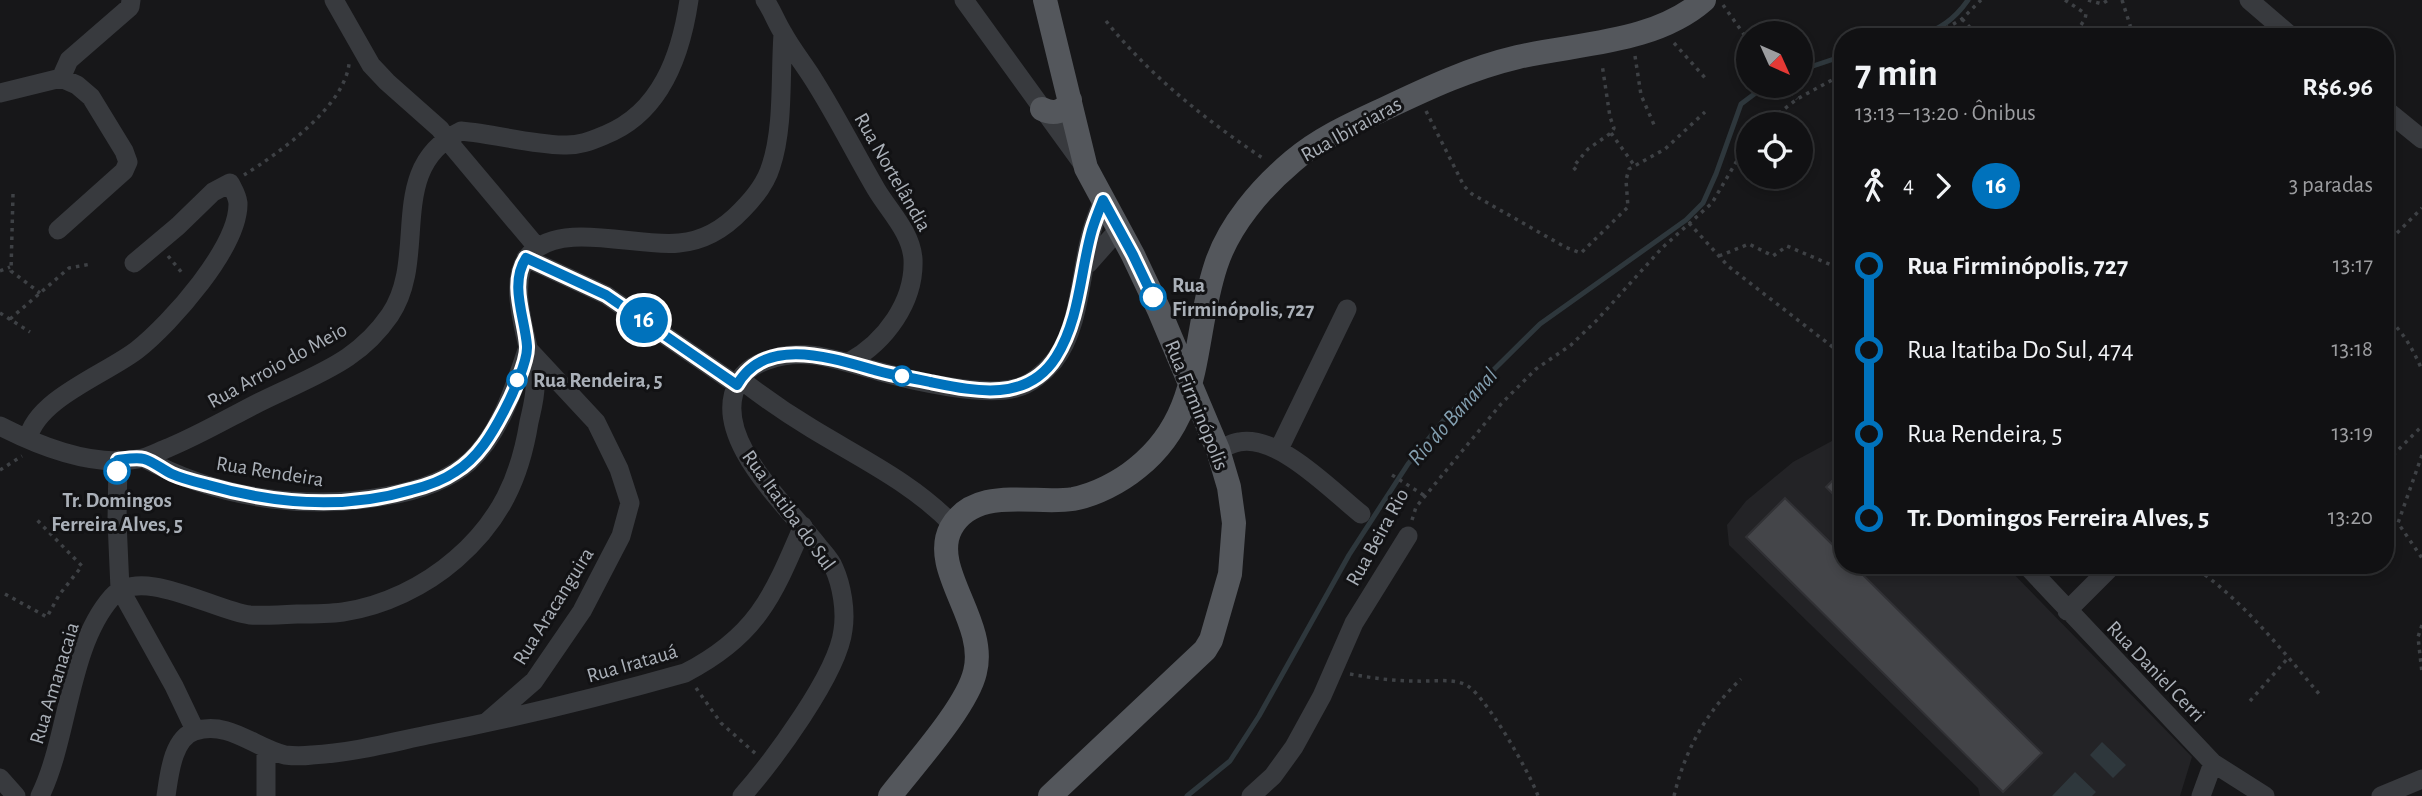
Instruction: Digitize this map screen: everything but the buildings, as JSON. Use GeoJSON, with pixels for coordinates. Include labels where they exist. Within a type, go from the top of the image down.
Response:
{"type":"FeatureCollection","features":[{"type":"Feature","properties":{"kind":"main road"},"geometry":{"type":"LineString","coordinates":[[1045,0],[1086,168]]}},
{"type":"Feature","properties":{"kind":"main road","name":"Rua Ibiraiaras"},"geometry":{"type":"LineString","coordinates":[[953,525],[960,515],[983,504],[1022,498],[1068,500],[1087,496],[1119,481],[1136,469],[1169,437],[1192,384],[1206,300],[1224,245],[1257,197],[1314,144],[1416,94],[1483,66],[1660,27],[1682,18],[1704,0]]}},
{"type":"Feature","properties":{"kind":"main road"},"geometry":{"type":"LineString","coordinates":[[1042,109],[1055,113],[1062,111],[1070,100]]}},
{"type":"Feature","properties":{"kind":"main road","name":"Rua Firminópolis"},"geometry":{"type":"LineString","coordinates":[[1050,796],[1201,656],[1211,639],[1230,574],[1234,537],[1229,487],[1218,450],[1192,384],[1133,255],[1086,168]]}},
{"type":"Feature","properties":{"kind":"main road"},"geometry":{"type":"LineString","coordinates":[[890,796],[957,708],[975,672],[978,653],[974,629],[950,571],[946,553],[946,538],[953,525]]}},
{"type":"Feature","properties":{"kind":"street"},"geometry":{"type":"LineString","coordinates":[[61,78],[69,60],[130,7],[131,0]]}},
{"type":"Feature","properties":{"kind":"street"},"geometry":{"type":"LineString","coordinates":[[334,0],[373,68],[440,128],[532,253],[606,295],[811,428],[895,478],[953,525]]}},
{"type":"Feature","properties":{"kind":"street"},"geometry":{"type":"LineString","coordinates":[[447,138],[461,131],[565,145],[586,143],[614,132],[643,110],[667,78],[685,27],[689,0]]}},
{"type":"Feature","properties":{"kind":"street","name":"Rua Nortelândia"},"geometry":{"type":"LineString","coordinates":[[765,0],[877,191],[909,240],[913,257],[912,277],[904,305],[881,339],[866,353],[849,362]]}},
{"type":"Feature","properties":{"kind":"street","name":"Rua Firminópolis"},"geometry":{"type":"LineString","coordinates":[[964,0],[1086,168]]}},
{"type":"Feature","properties":{"kind":"street"},"geometry":{"type":"LineString","coordinates":[[2249,0],[2282,28]]}},
{"type":"Feature","properties":{"kind":"street"},"geometry":{"type":"LineString","coordinates":[[120,589],[144,585],[162,588],[238,613],[255,615],[342,612],[384,601],[415,588],[456,560],[495,518],[517,472],[526,439],[536,385],[519,287],[521,273],[532,253],[563,238],[679,243],[697,240],[733,220],[762,186],[771,169],[776,148],[783,34]]}},
{"type":"Feature","properties":{"kind":"street"},"geometry":{"type":"LineString","coordinates":[[0,93],[61,78],[78,85],[91,97],[124,150],[128,162],[124,171],[58,230]]}},
{"type":"Feature","properties":{"kind":"street"},"geometry":{"type":"LineString","coordinates":[[2394,116],[2422,139]]}},
{"type":"Feature","properties":{"kind":"street","name":"Rua Arroio do Meio"},"geometry":{"type":"LineString","coordinates":[[0,426],[28,439],[91,459],[143,458],[178,444],[347,358],[377,331],[391,314],[406,275],[416,181],[421,167],[447,138]]}},
{"type":"Feature","properties":{"kind":"street"},"geometry":{"type":"LineString","coordinates":[[28,439],[31,427],[43,411],[136,350],[191,295],[215,261],[236,216],[237,197],[230,183],[213,192],[134,263]]}},
{"type":"Feature","properties":{"kind":"street"},"geometry":{"type":"LineString","coordinates":[[739,382],[757,364],[788,354],[806,353],[881,372],[969,389],[997,391],[1019,388],[1039,376],[1055,359],[1066,337],[1078,302],[1092,231],[1103,200]]}},
{"type":"Feature","properties":{"kind":"street"},"geometry":{"type":"LineString","coordinates":[[1085,267],[1119,229]]}},
{"type":"Feature","properties":{"kind":"street"},"geometry":{"type":"LineString","coordinates":[[1279,449],[1347,309]]}},
{"type":"Feature","properties":{"kind":"street","name":"Rua Rendeira"},"geometry":{"type":"LineString","coordinates":[[143,458],[171,474],[207,485],[290,502],[346,502],[397,494],[455,472],[471,460],[487,440],[514,388],[528,349]]}},
{"type":"Feature","properties":{"kind":"street","name":"Rua Aracanguira"},"geometry":{"type":"LineString","coordinates":[[485,724],[534,681],[582,611],[621,536],[630,503],[619,469],[596,422],[528,349]]}},
{"type":"Feature","properties":{"kind":"street","name":"Rua Itatiba do Sul"},"geometry":{"type":"LineString","coordinates":[[739,382],[730,405],[738,440],[761,477],[834,566],[842,595],[843,631],[832,662],[816,692],[768,765],[742,796]]}},
{"type":"Feature","properties":{"kind":"street"},"geometry":{"type":"LineString","coordinates":[[1218,450],[1239,442],[1258,442],[1279,449],[1361,514]]}},
{"type":"Feature","properties":{"kind":"street"},"geometry":{"type":"LineString","coordinates":[[118,460],[120,589],[174,686],[195,730]]}},
{"type":"Feature","properties":{"kind":"street","name":"Rua Iratauá"},"geometry":{"type":"LineString","coordinates":[[485,724],[685,673],[713,659],[729,646],[764,607],[803,526]]}},
{"type":"Feature","properties":{"kind":"street","name":"Rua Beira Rio"},"geometry":{"type":"LineString","coordinates":[[1251,796],[1284,763],[1334,671],[1354,623],[1408,536]]}},
{"type":"Feature","properties":{"kind":"street","name":"Rua Daniel Cerri"},"geometry":{"type":"LineString","coordinates":[[2034,574],[2213,763],[2265,796]]}},
{"type":"Feature","properties":{"kind":"street"},"geometry":{"type":"LineString","coordinates":[[2067,611],[2104,574]]}},
{"type":"Feature","properties":{"kind":"street","name":"Rua Amanacaia"},"geometry":{"type":"LineString","coordinates":[[40,796],[86,646],[104,607],[120,589]]}},
{"type":"Feature","properties":{"kind":"street"},"geometry":{"type":"LineString","coordinates":[[166,796],[177,751],[181,742],[195,730],[225,730],[287,755],[340,752],[485,724]]}},
{"type":"Feature","properties":{"kind":"street"},"geometry":{"type":"LineString","coordinates":[[266,748],[266,796]]}},
{"type":"Feature","properties":{"kind":"street"},"geometry":{"type":"LineString","coordinates":[[2201,796],[2213,763]]}},
{"type":"Feature","properties":{"kind":"street"},"geometry":{"type":"LineString","coordinates":[[0,778],[16,796]]}},
{"type":"Feature","properties":{"kind":"street"},"geometry":{"type":"LineString","coordinates":[[2381,796],[2422,779]]}},
{"type":"Feature","properties":{"kind":"path"},"geometry":{"type":"LineString","coordinates":[[1719,0],[1736,23]]}},
{"type":"Feature","properties":{"kind":"path"},"geometry":{"type":"LineString","coordinates":[[1946,28],[1964,18],[1980,0]]}},
{"type":"Feature","properties":{"kind":"path"},"geometry":{"type":"LineString","coordinates":[[2066,0],[2086,14],[2079,28]]}},
{"type":"Feature","properties":{"kind":"path"},"geometry":{"type":"LineString","coordinates":[[2088,0],[2102,4],[2108,0]]}},
{"type":"Feature","properties":{"kind":"path"},"geometry":{"type":"LineString","coordinates":[[2122,0],[2130,28]]}},
{"type":"Feature","properties":{"kind":"path"},"geometry":{"type":"LineString","coordinates":[[1964,18],[1972,28]]}},
{"type":"Feature","properties":{"kind":"path"},"geometry":{"type":"LineString","coordinates":[[1106,21],[1123,43],[1176,94],[1282,171]]}},
{"type":"Feature","properties":{"kind":"path"},"geometry":{"type":"LineString","coordinates":[[1660,27],[1707,80]]}},
{"type":"Feature","properties":{"kind":"path"},"geometry":{"type":"LineString","coordinates":[[230,183],[268,160],[331,102],[347,77],[350,32]]}},
{"type":"Feature","properties":{"kind":"path"},"geometry":{"type":"LineString","coordinates":[[1632,34],[1641,95],[1655,127]]}},
{"type":"Feature","properties":{"kind":"path"},"geometry":{"type":"LineString","coordinates":[[1576,170],[1573,167],[1588,149],[1611,133],[1614,123],[1610,117],[1606,80],[1596,42]]}},
{"type":"Feature","properties":{"kind":"path"},"geometry":{"type":"LineString","coordinates":[[1780,112],[1797,99],[1834,79]]}},
{"type":"Feature","properties":{"kind":"path"},"geometry":{"type":"LineString","coordinates":[[1416,94],[1464,186],[1472,194],[1576,252],[1584,251],[1615,217],[1628,207],[1626,180],[1629,169],[1665,149],[1705,112]]}},
{"type":"Feature","properties":{"kind":"path"},"geometry":{"type":"LineString","coordinates":[[1611,133],[1634,165]]}},
{"type":"Feature","properties":{"kind":"path","name":"Rua Beira Rio"},"geometry":{"type":"LineString","coordinates":[[1408,536],[1416,507],[1500,404],[1536,369],[1571,345],[1662,248],[1712,203],[1736,162]]}},
{"type":"Feature","properties":{"kind":"path"},"geometry":{"type":"LineString","coordinates":[[13,194],[11,271],[40,293]]}},
{"type":"Feature","properties":{"kind":"path"},"geometry":{"type":"LineString","coordinates":[[2394,236],[2422,208]]}},
{"type":"Feature","properties":{"kind":"path"},"geometry":{"type":"LineString","coordinates":[[1689,223],[1728,267],[1834,348]]}},
{"type":"Feature","properties":{"kind":"path"},"geometry":{"type":"LineString","coordinates":[[158,244],[182,272],[190,286],[191,295]]}},
{"type":"Feature","properties":{"kind":"path"},"geometry":{"type":"LineString","coordinates":[[1719,256],[1749,244],[1773,256],[1787,246],[1834,266]]}},
{"type":"Feature","properties":{"kind":"path"},"geometry":{"type":"LineString","coordinates":[[10,319],[69,268],[91,264]]}},
{"type":"Feature","properties":{"kind":"path"},"geometry":{"type":"LineString","coordinates":[[0,271],[10,267]]}},
{"type":"Feature","properties":{"kind":"path"},"geometry":{"type":"LineString","coordinates":[[0,313],[30,332]]}},
{"type":"Feature","properties":{"kind":"path"},"geometry":{"type":"LineString","coordinates":[[2394,323],[2411,345],[2422,370]]}},
{"type":"Feature","properties":{"kind":"path"},"geometry":{"type":"LineString","coordinates":[[2394,454],[2422,426]]}},
{"type":"Feature","properties":{"kind":"path"},"geometry":{"type":"LineString","coordinates":[[2422,455],[2398,523],[2422,558]]}},
{"type":"Feature","properties":{"kind":"path"},"geometry":{"type":"LineString","coordinates":[[1392,475],[1424,496]]}},
{"type":"Feature","properties":{"kind":"path","name":"Rua Amanacaia"},"geometry":{"type":"LineString","coordinates":[[5,594],[47,617],[59,595],[82,566],[37,520]]}},
{"type":"Feature","properties":{"kind":"path"},"geometry":{"type":"LineString","coordinates":[[2204,574],[2258,624],[2320,695]]}},
{"type":"Feature","properties":{"kind":"path"},"geometry":{"type":"LineString","coordinates":[[2422,625],[2418,637],[2422,673]]}},
{"type":"Feature","properties":{"kind":"path"},"geometry":{"type":"LineString","coordinates":[[2250,701],[2288,658]]}},
{"type":"Feature","properties":{"kind":"path"},"geometry":{"type":"LineString","coordinates":[[1334,671],[1387,680],[1451,681],[1467,685],[1480,699],[1521,759],[1538,796]]}},
{"type":"Feature","properties":{"kind":"path"},"geometry":{"type":"LineString","coordinates":[[685,673],[721,723],[768,765]]}},
{"type":"Feature","properties":{"kind":"path"},"geometry":{"type":"LineString","coordinates":[[1674,796],[1681,767],[1702,724],[1725,694],[1741,679]]}},
{"type":"Feature","properties":{"kind":"shaded area"},"geometry":{"type":"Polygon","coordinates":[[[1834,440],[1834,574],[2014,574],[2192,757],[2180,796],[1980,796],[1978,788],[1729,545],[1727,525],[1746,501],[1793,462],[1834,440]]]}},
{"type":"Feature","properties":{"kind":"shaded area"},"geometry":{"type":"Polygon","coordinates":[[[2102,742],[2126,765],[2113,778],[2090,755],[2102,742]]]}},
{"type":"Feature","properties":{"kind":"shaded area"},"geometry":{"type":"Polygon","coordinates":[[[2075,772],[2096,792],[2092,796],[2052,796],[2075,772]]]}},
{"type":"Feature","properties":{"kind":"waterway","name":"Rio do Bananal"},"geometry":{"type":"LineString","coordinates":[[1937,28],[1957,13],[1968,0]]}},
{"type":"Feature","properties":{"kind":"waterway","name":"Rio do Bananal"},"geometry":{"type":"LineString","coordinates":[[1813,66],[1834,59]]}},
{"type":"Feature","properties":{"kind":"waterway","name":"Rio do Bananal"},"geometry":{"type":"LineString","coordinates":[[1187,796],[1230,761],[1259,716],[1349,555],[1408,464],[1447,416],[1540,324],[1686,220],[1703,203],[1741,104],[1749,98]]}},
{"type":"Feature","properties":{"kind":"bus line","name":"16"},"geometry":{"type":"LineString","coordinates":[[117,471],[118,460],[143,458],[171,474],[207,485],[290,502],[314,503],[365,500],[433,484],[471,460],[487,440],[514,388],[528,349],[519,287],[526,258],[606,295],[737,385],[745,373],[757,364],[788,354],[806,353],[881,372],[969,389],[997,391],[1019,388],[1039,376],[1055,359],[1066,337],[1078,302],[1092,231],[1103,200],[1153,297]]}},
{"type":"Feature","properties":{"kind":"place","name":"Rua Firminópolis, 727"},"geometry":{"type":"Point","coordinates":[1153,297]}},
{"type":"Feature","properties":{"kind":"place","name":"Rua Rendeira, 5"},"geometry":{"type":"Point","coordinates":[517,380]}},
{"type":"Feature","properties":{"kind":"place","name":"Tr. Domingos Ferreira Alves, 5"},"geometry":{"type":"Point","coordinates":[117,471]}}]}
